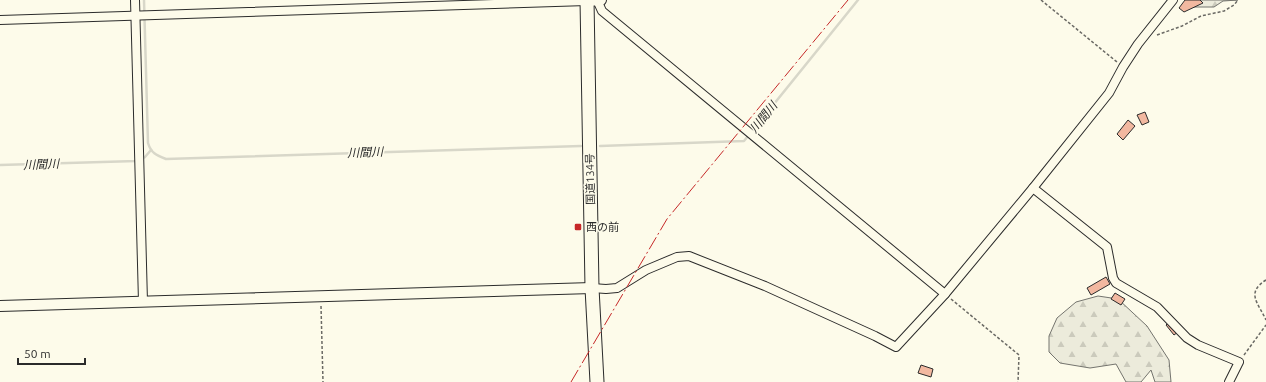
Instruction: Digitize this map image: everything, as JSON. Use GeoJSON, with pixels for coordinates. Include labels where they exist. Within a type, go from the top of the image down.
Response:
{"type":"FeatureCollection","features":[{"type":"Feature","properties":{"kind":"highway","name":"国道134号"},"geometry":{"type":"LineString","coordinates":[[590,0],[592,288],[597,382]]}},
{"type":"Feature","properties":{"kind":"street"},"geometry":{"type":"LineString","coordinates":[[135,0],[138,16],[139,158],[143,302]]}},
{"type":"Feature","properties":{"kind":"street"},"geometry":{"type":"LineString","coordinates":[[590,0],[945,294]]}},
{"type":"Feature","properties":{"kind":"street"},"geometry":{"type":"LineString","coordinates":[[0,20],[601,0]]}},
{"type":"Feature","properties":{"kind":"street"},"geometry":{"type":"LineString","coordinates":[[0,306],[592,288],[606,289],[617,288],[646,270],[677,257],[689,256],[765,286],[876,336],[896,348],[945,294],[1109,93],[1138,44],[1173,0]]}},
{"type":"Feature","properties":{"kind":"street"},"geometry":{"type":"LineString","coordinates":[[1033,188],[1107,247],[1113,278],[1116,283],[1157,307],[1187,338],[1239,362],[1229,382]]}},
{"type":"Feature","properties":{"kind":"path"},"geometry":{"type":"LineString","coordinates":[[1041,0],[1123,67]]}},
{"type":"Feature","properties":{"kind":"path"},"geometry":{"type":"LineString","coordinates":[[1156,35],[1182,26],[1201,16],[1224,11],[1234,5],[1238,0]]}},
{"type":"Feature","properties":{"kind":"path"},"geometry":{"type":"LineString","coordinates":[[1266,280],[1259,284],[1256,288],[1255,302],[1266,320]]}},
{"type":"Feature","properties":{"kind":"path"},"geometry":{"type":"LineString","coordinates":[[945,294],[1020,354],[1018,382]]}},
{"type":"Feature","properties":{"kind":"path"},"geometry":{"type":"LineString","coordinates":[[321,296],[323,382]]}},
{"type":"Feature","properties":{"kind":"path"},"geometry":{"type":"LineString","coordinates":[[1239,362],[1266,326]]}},
{"type":"Feature","properties":{"kind":"green space"},"geometry":{"type":"Polygon","coordinates":[[[1201,0],[1238,0],[1223,1],[1214,7],[1192,7],[1201,0]]]}},
{"type":"Feature","properties":{"kind":"green space"},"geometry":{"type":"Polygon","coordinates":[[[1098,296],[1118,299],[1147,326],[1169,360],[1171,382],[1155,382],[1151,370],[1141,382],[1126,382],[1116,364],[1090,368],[1060,363],[1049,352],[1049,336],[1057,318],[1076,302],[1098,296]]]}},
{"type":"Feature","properties":{"kind":"building"},"geometry":{"type":"Polygon","coordinates":[[[1185,0],[1200,0],[1203,3],[1184,12],[1179,8],[1185,0]]]}},
{"type":"Feature","properties":{"kind":"building"},"geometry":{"type":"Polygon","coordinates":[[[1145,112],[1149,122],[1142,125],[1137,115],[1145,112]]]}},
{"type":"Feature","properties":{"kind":"building"},"geometry":{"type":"Polygon","coordinates":[[[1128,120],[1135,126],[1123,140],[1117,134],[1128,120]]]}},
{"type":"Feature","properties":{"kind":"building"},"geometry":{"type":"Polygon","coordinates":[[[1106,277],[1110,284],[1091,295],[1087,288],[1106,277]]]}},
{"type":"Feature","properties":{"kind":"building"},"geometry":{"type":"Polygon","coordinates":[[[1115,293],[1125,299],[1121,305],[1111,299],[1115,293]]]}},
{"type":"Feature","properties":{"kind":"building"},"geometry":{"type":"Polygon","coordinates":[[[1169,322],[1178,332],[1174,335],[1166,325],[1169,322]]]}},
{"type":"Feature","properties":{"kind":"building"},"geometry":{"type":"Polygon","coordinates":[[[921,365],[933,369],[931,377],[918,373],[921,365]]]}},
{"type":"Feature","properties":{"kind":"waterway","name":"川間川"},"geometry":{"type":"LineString","coordinates":[[144,0],[148,143],[154,153],[166,159],[581,146]]}},
{"type":"Feature","properties":{"kind":"waterway","name":"川間川"},"geometry":{"type":"LineString","coordinates":[[600,146],[744,141],[858,0]]}},
{"type":"Feature","properties":{"kind":"waterway","name":"川間川"},"geometry":{"type":"LineString","coordinates":[[0,165],[136,161],[145,157],[151,150]]}},
{"type":"Feature","properties":{"kind":"power"},"geometry":{"type":"LineString","coordinates":[[571,382],[667,219],[848,0]]}},
{"type":"Feature","properties":{"kind":"place","name":"西の前"},"geometry":{"type":"Point","coordinates":[578,227]}}]}
